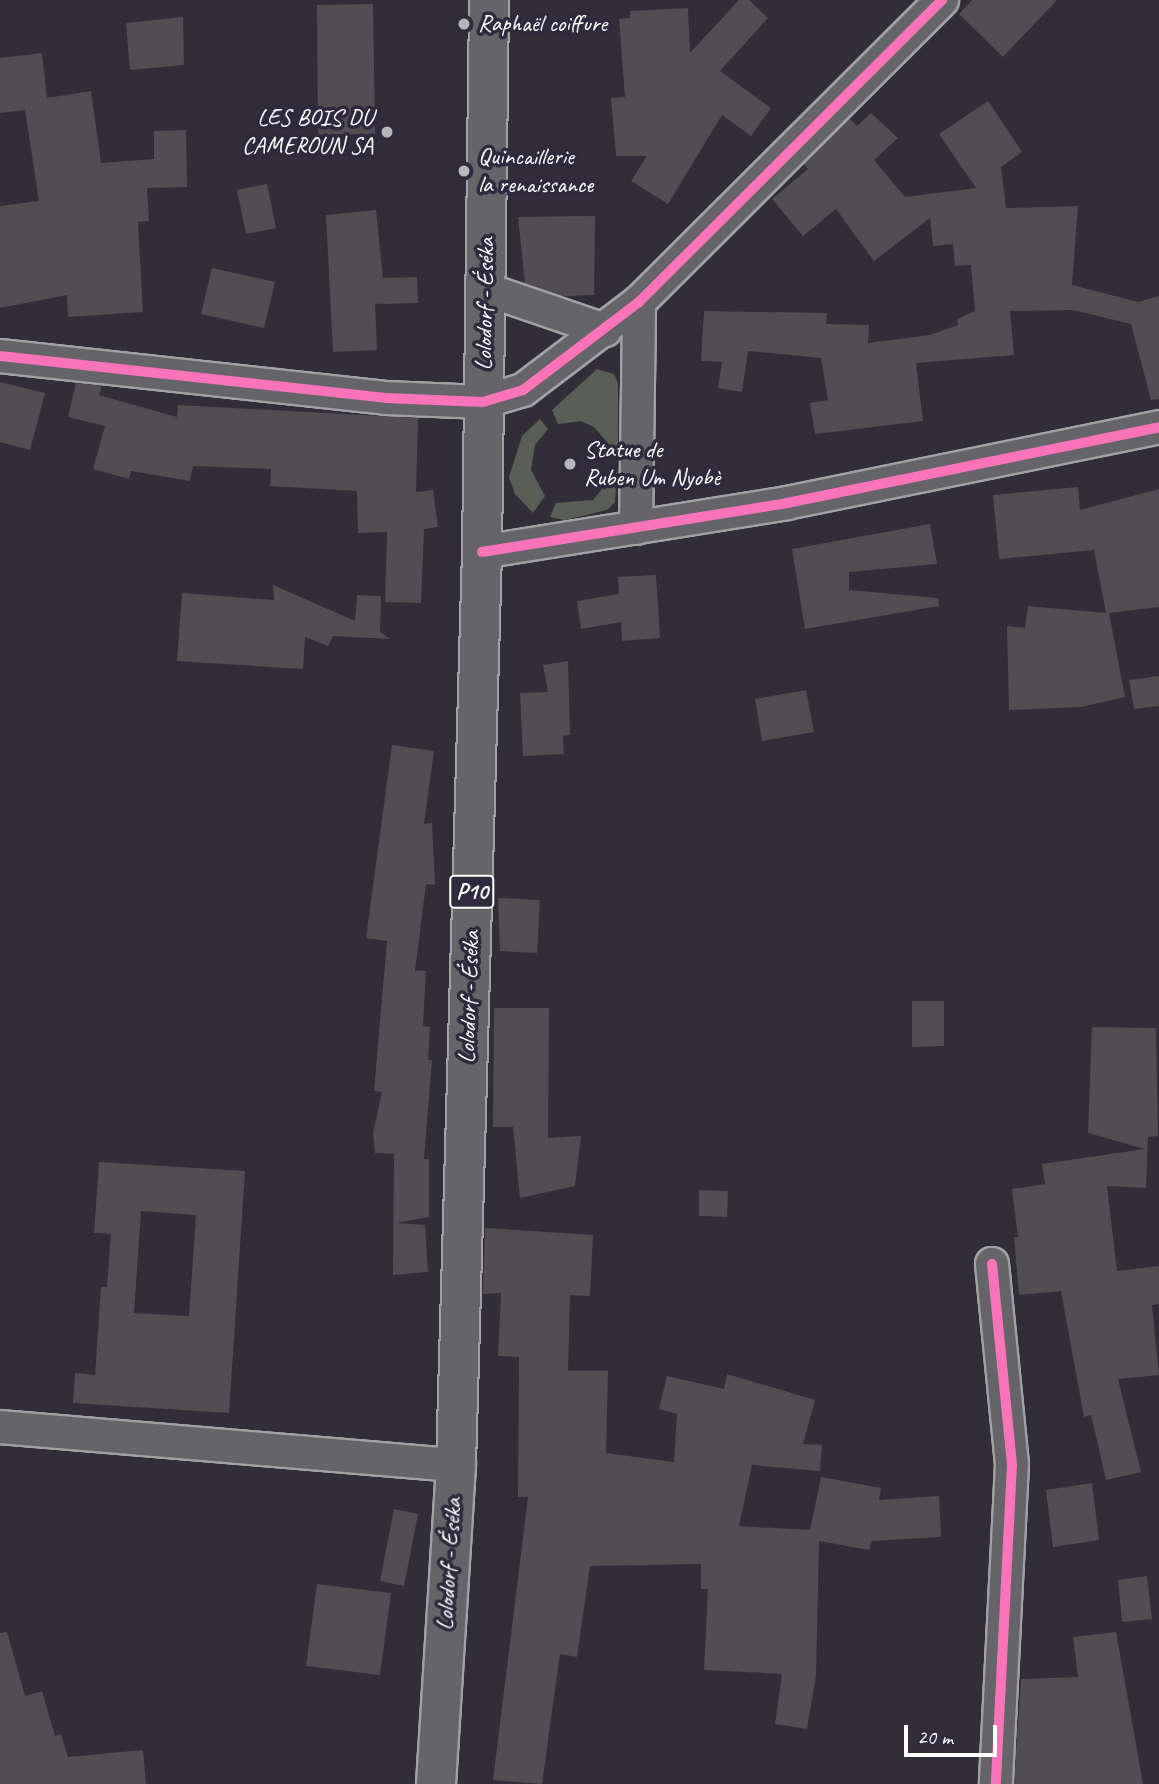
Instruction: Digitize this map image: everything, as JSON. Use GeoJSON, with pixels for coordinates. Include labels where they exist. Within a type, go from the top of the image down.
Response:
{"type":"FeatureCollection","features":[{"type":"Feature","properties":{"kind":"main road","name":"Lolodorf - Éséka"},"geometry":{"type":"LineString","coordinates":[[436,1784],[456,1465],[482,552],[489,0]]}},
{"type":"Feature","properties":{"kind":"street"},"geometry":{"type":"LineString","coordinates":[[0,356],[386,398],[483,402],[523,390],[639,302],[942,0]]}},
{"type":"Feature","properties":{"kind":"street"},"geometry":{"type":"LineString","coordinates":[[485,289],[605,330]]}},
{"type":"Feature","properties":{"kind":"street"},"geometry":{"type":"LineString","coordinates":[[636,528],[639,302]]}},
{"type":"Feature","properties":{"kind":"street"},"geometry":{"type":"LineString","coordinates":[[482,552],[787,503],[1159,427]]}},
{"type":"Feature","properties":{"kind":"street"},"geometry":{"type":"LineString","coordinates":[[992,1264],[1012,1464],[996,1784]]}},
{"type":"Feature","properties":{"kind":"street"},"geometry":{"type":"LineString","coordinates":[[0,1427],[456,1465]]}},
{"type":"Feature","properties":{"kind":"shaded area"},"geometry":{"type":"Polygon","coordinates":[[[597,369],[614,374],[618,383],[618,455],[594,427],[581,421],[558,424],[552,410],[597,369]]]}},
{"type":"Feature","properties":{"kind":"shaded area"},"geometry":{"type":"Polygon","coordinates":[[[540,419],[548,429],[535,445],[531,470],[545,496],[533,513],[515,494],[509,477],[522,436],[540,419]]]}},
{"type":"Feature","properties":{"kind":"shaded area"},"geometry":{"type":"Polygon","coordinates":[[[617,471],[615,502],[607,510],[565,520],[550,517],[556,503],[593,500],[617,471]]]}},
{"type":"Feature","properties":{"kind":"building"},"geometry":{"type":"Polygon","coordinates":[[[739,0],[749,0],[768,18],[720,71],[771,108],[751,136],[722,115],[668,204],[631,181],[647,156],[616,156],[611,98],[625,97],[619,19],[630,18],[630,11],[688,8],[690,53],[739,0]]]}},
{"type":"Feature","properties":{"kind":"building"},"geometry":{"type":"Polygon","coordinates":[[[972,0],[1057,0],[1003,57],[959,14],[972,0]]]}},
{"type":"Feature","properties":{"kind":"building"},"geometry":{"type":"Polygon","coordinates":[[[373,4],[375,134],[318,135],[317,5],[373,4]]]}},
{"type":"Feature","properties":{"kind":"building"},"geometry":{"type":"Polygon","coordinates":[[[183,17],[184,65],[130,70],[126,23],[183,17]]]}},
{"type":"Feature","properties":{"kind":"building"},"geometry":{"type":"Polygon","coordinates":[[[42,53],[47,98],[91,91],[101,163],[154,159],[154,131],[186,130],[187,187],[147,188],[149,221],[138,222],[143,312],[68,317],[67,295],[0,308],[0,206],[39,201],[25,110],[0,113],[0,58],[42,53]]]}},
{"type":"Feature","properties":{"kind":"building"},"geometry":{"type":"Polygon","coordinates":[[[988,101],[1022,152],[1001,167],[1006,208],[1078,206],[1072,285],[1138,302],[1159,296],[1159,399],[1151,400],[1131,324],[1073,310],[1010,311],[1014,355],[916,363],[923,421],[815,434],[810,403],[828,400],[821,358],[748,351],[742,392],[718,388],[722,362],[701,361],[704,311],[827,313],[826,324],[869,325],[868,343],[930,335],[958,325],[957,319],[975,311],[971,265],[955,266],[953,244],[933,246],[930,218],[874,261],[836,209],[803,236],[772,199],[808,169],[804,164],[849,118],[857,126],[871,113],[898,138],[874,160],[905,197],[976,188],[939,134],[988,101]]]}},
{"type":"Feature","properties":{"kind":"building"},"geometry":{"type":"Polygon","coordinates":[[[267,184],[276,228],[246,234],[237,190],[267,184]]]}},
{"type":"Feature","properties":{"kind":"building"},"geometry":{"type":"Polygon","coordinates":[[[376,210],[383,278],[417,277],[418,303],[375,304],[377,350],[333,352],[326,215],[376,210]]]}},
{"type":"Feature","properties":{"kind":"building"},"geometry":{"type":"Polygon","coordinates":[[[595,216],[594,295],[562,296],[525,283],[518,217],[595,216]]]}},
{"type":"Feature","properties":{"kind":"building"},"geometry":{"type":"Polygon","coordinates":[[[212,268],[275,282],[264,328],[201,314],[212,268]]]}},
{"type":"Feature","properties":{"kind":"building"},"geometry":{"type":"Polygon","coordinates":[[[0,382],[45,393],[30,450],[0,442],[0,382]]]}},
{"type":"Feature","properties":{"kind":"building"},"geometry":{"type":"Polygon","coordinates":[[[76,383],[102,386],[99,395],[177,417],[178,405],[418,418],[416,492],[433,490],[438,527],[424,529],[421,603],[385,602],[387,532],[358,533],[357,491],[270,486],[271,469],[193,466],[190,481],[131,471],[129,479],[93,469],[105,426],[68,417],[76,383]]]}},
{"type":"Feature","properties":{"kind":"building"},"geometry":{"type":"Polygon","coordinates":[[[1078,487],[1080,510],[1159,489],[1159,607],[1109,613],[1125,697],[1081,707],[1009,710],[1007,626],[1025,628],[1028,606],[1106,613],[1094,550],[999,559],[993,495],[1078,487]]]}},
{"type":"Feature","properties":{"kind":"building"},"geometry":{"type":"Polygon","coordinates":[[[930,524],[937,564],[849,572],[849,590],[938,598],[939,606],[805,629],[792,549],[930,524]]]}},
{"type":"Feature","properties":{"kind":"building"},"geometry":{"type":"Polygon","coordinates":[[[656,575],[660,638],[622,641],[621,622],[581,629],[577,601],[619,594],[618,577],[656,575]]]}},
{"type":"Feature","properties":{"kind":"building"},"geometry":{"type":"Polygon","coordinates":[[[273,585],[355,621],[357,595],[381,596],[380,632],[390,639],[333,636],[328,646],[305,637],[303,669],[177,661],[182,593],[274,600],[273,585]]]}},
{"type":"Feature","properties":{"kind":"building"},"geometry":{"type":"Polygon","coordinates":[[[568,661],[570,735],[563,736],[564,754],[523,756],[520,693],[548,692],[543,665],[568,661]]]}},
{"type":"Feature","properties":{"kind":"building"},"geometry":{"type":"Polygon","coordinates":[[[1159,676],[1159,706],[1134,709],[1129,680],[1159,676]]]}},
{"type":"Feature","properties":{"kind":"building"},"geometry":{"type":"Polygon","coordinates":[[[806,690],[814,732],[762,741],[755,699],[806,690]]]}},
{"type":"Feature","properties":{"kind":"building"},"geometry":{"type":"Polygon","coordinates":[[[392,745],[434,751],[424,824],[432,823],[435,885],[426,884],[415,971],[426,971],[423,1026],[430,1027],[428,1060],[432,1060],[424,1159],[429,1159],[429,1217],[397,1223],[425,1225],[428,1272],[393,1275],[394,1154],[375,1153],[373,1133],[382,1092],[374,1091],[387,941],[366,938],[392,745]]]}},
{"type":"Feature","properties":{"kind":"building"},"geometry":{"type":"Polygon","coordinates":[[[498,898],[540,900],[537,953],[500,951],[498,898]]]}},
{"type":"Feature","properties":{"kind":"building"},"geometry":{"type":"Polygon","coordinates":[[[912,1001],[944,1001],[944,1046],[912,1047],[912,1001]]]}},
{"type":"Feature","properties":{"kind":"building"},"geometry":{"type":"Polygon","coordinates":[[[494,1008],[549,1008],[548,1138],[581,1136],[575,1186],[520,1198],[513,1127],[493,1127],[494,1008]]]}},
{"type":"Feature","properties":{"kind":"building"},"geometry":{"type":"Polygon","coordinates":[[[1092,1027],[1156,1028],[1158,1136],[1148,1137],[1146,1188],[1107,1186],[1117,1271],[1159,1266],[1159,1304],[1152,1305],[1159,1375],[1118,1379],[1141,1472],[1106,1480],[1091,1415],[1084,1417],[1061,1291],[1019,1295],[1014,1237],[1018,1237],[1012,1189],[1045,1184],[1042,1164],[1145,1149],[1088,1133],[1092,1027]]]}},
{"type":"Feature","properties":{"kind":"building"},"geometry":{"type":"Polygon","coordinates":[[[99,1162],[245,1171],[229,1413],[73,1403],[75,1373],[95,1375],[101,1287],[107,1287],[111,1234],[94,1233],[99,1162]],[[141,1211],[134,1313],[189,1316],[196,1215],[141,1211]]]}},
{"type":"Feature","properties":{"kind":"building"},"geometry":{"type":"Polygon","coordinates":[[[699,1190],[728,1191],[727,1217],[699,1216],[699,1190]]]}},
{"type":"Feature","properties":{"kind":"building"},"geometry":{"type":"Polygon","coordinates":[[[485,1228],[593,1235],[590,1296],[570,1295],[568,1371],[608,1371],[606,1453],[674,1462],[677,1414],[659,1409],[667,1376],[724,1389],[727,1374],[815,1400],[803,1444],[822,1445],[820,1471],[752,1465],[739,1526],[810,1530],[821,1477],[881,1488],[879,1500],[939,1496],[941,1537],[871,1541],[869,1550],[819,1541],[816,1676],[807,1729],[775,1724],[782,1674],[704,1670],[708,1589],[701,1589],[701,1564],[590,1566],[577,1657],[560,1654],[542,1784],[493,1780],[528,1497],[518,1497],[519,1357],[498,1356],[501,1293],[483,1294],[485,1228]]]}},
{"type":"Feature","properties":{"kind":"building"},"geometry":{"type":"Polygon","coordinates":[[[1092,1483],[1099,1540],[1053,1547],[1046,1490],[1092,1483]]]}},
{"type":"Feature","properties":{"kind":"building"},"geometry":{"type":"Polygon","coordinates":[[[394,1509],[418,1514],[404,1586],[380,1581],[394,1509]]]}},
{"type":"Feature","properties":{"kind":"building"},"geometry":{"type":"Polygon","coordinates":[[[1147,1576],[1152,1619],[1122,1622],[1118,1580],[1147,1576]]]}},
{"type":"Feature","properties":{"kind":"building"},"geometry":{"type":"Polygon","coordinates":[[[317,1584],[391,1593],[380,1675],[306,1666],[317,1584]]]}},
{"type":"Feature","properties":{"kind":"building"},"geometry":{"type":"Polygon","coordinates":[[[7,1632],[25,1696],[42,1691],[55,1736],[61,1734],[68,1757],[143,1750],[146,1784],[0,1784],[0,1633],[7,1632]]]}},
{"type":"Feature","properties":{"kind":"building"},"geometry":{"type":"Polygon","coordinates":[[[1116,1632],[1143,1784],[1014,1784],[1021,1679],[1078,1677],[1073,1637],[1116,1632]]]}},
{"type":"Feature","properties":{"kind":"cycle path"},"geometry":{"type":"LineString","coordinates":[[0,356],[386,398],[483,402],[523,390],[639,302],[942,0]]}},
{"type":"Feature","properties":{"kind":"cycle path"},"geometry":{"type":"LineString","coordinates":[[482,552],[787,503],[1159,427]]}},
{"type":"Feature","properties":{"kind":"cycle path"},"geometry":{"type":"LineString","coordinates":[[992,1264],[1012,1464],[996,1784]]}},
{"type":"Feature","properties":{"kind":"place","name":"Raphaël coiffure"},"geometry":{"type":"Point","coordinates":[464,24]}},
{"type":"Feature","properties":{"kind":"place","name":"LES BOIS DU CAMEROUN SA"},"geometry":{"type":"Point","coordinates":[387,132]}},
{"type":"Feature","properties":{"kind":"place","name":"Quincaillerie la renaissance"},"geometry":{"type":"Point","coordinates":[464,171]}},
{"type":"Feature","properties":{"kind":"place","name":"Statue de Ruben Um Nyobè"},"geometry":{"type":"Point","coordinates":[570,464]}}]}
